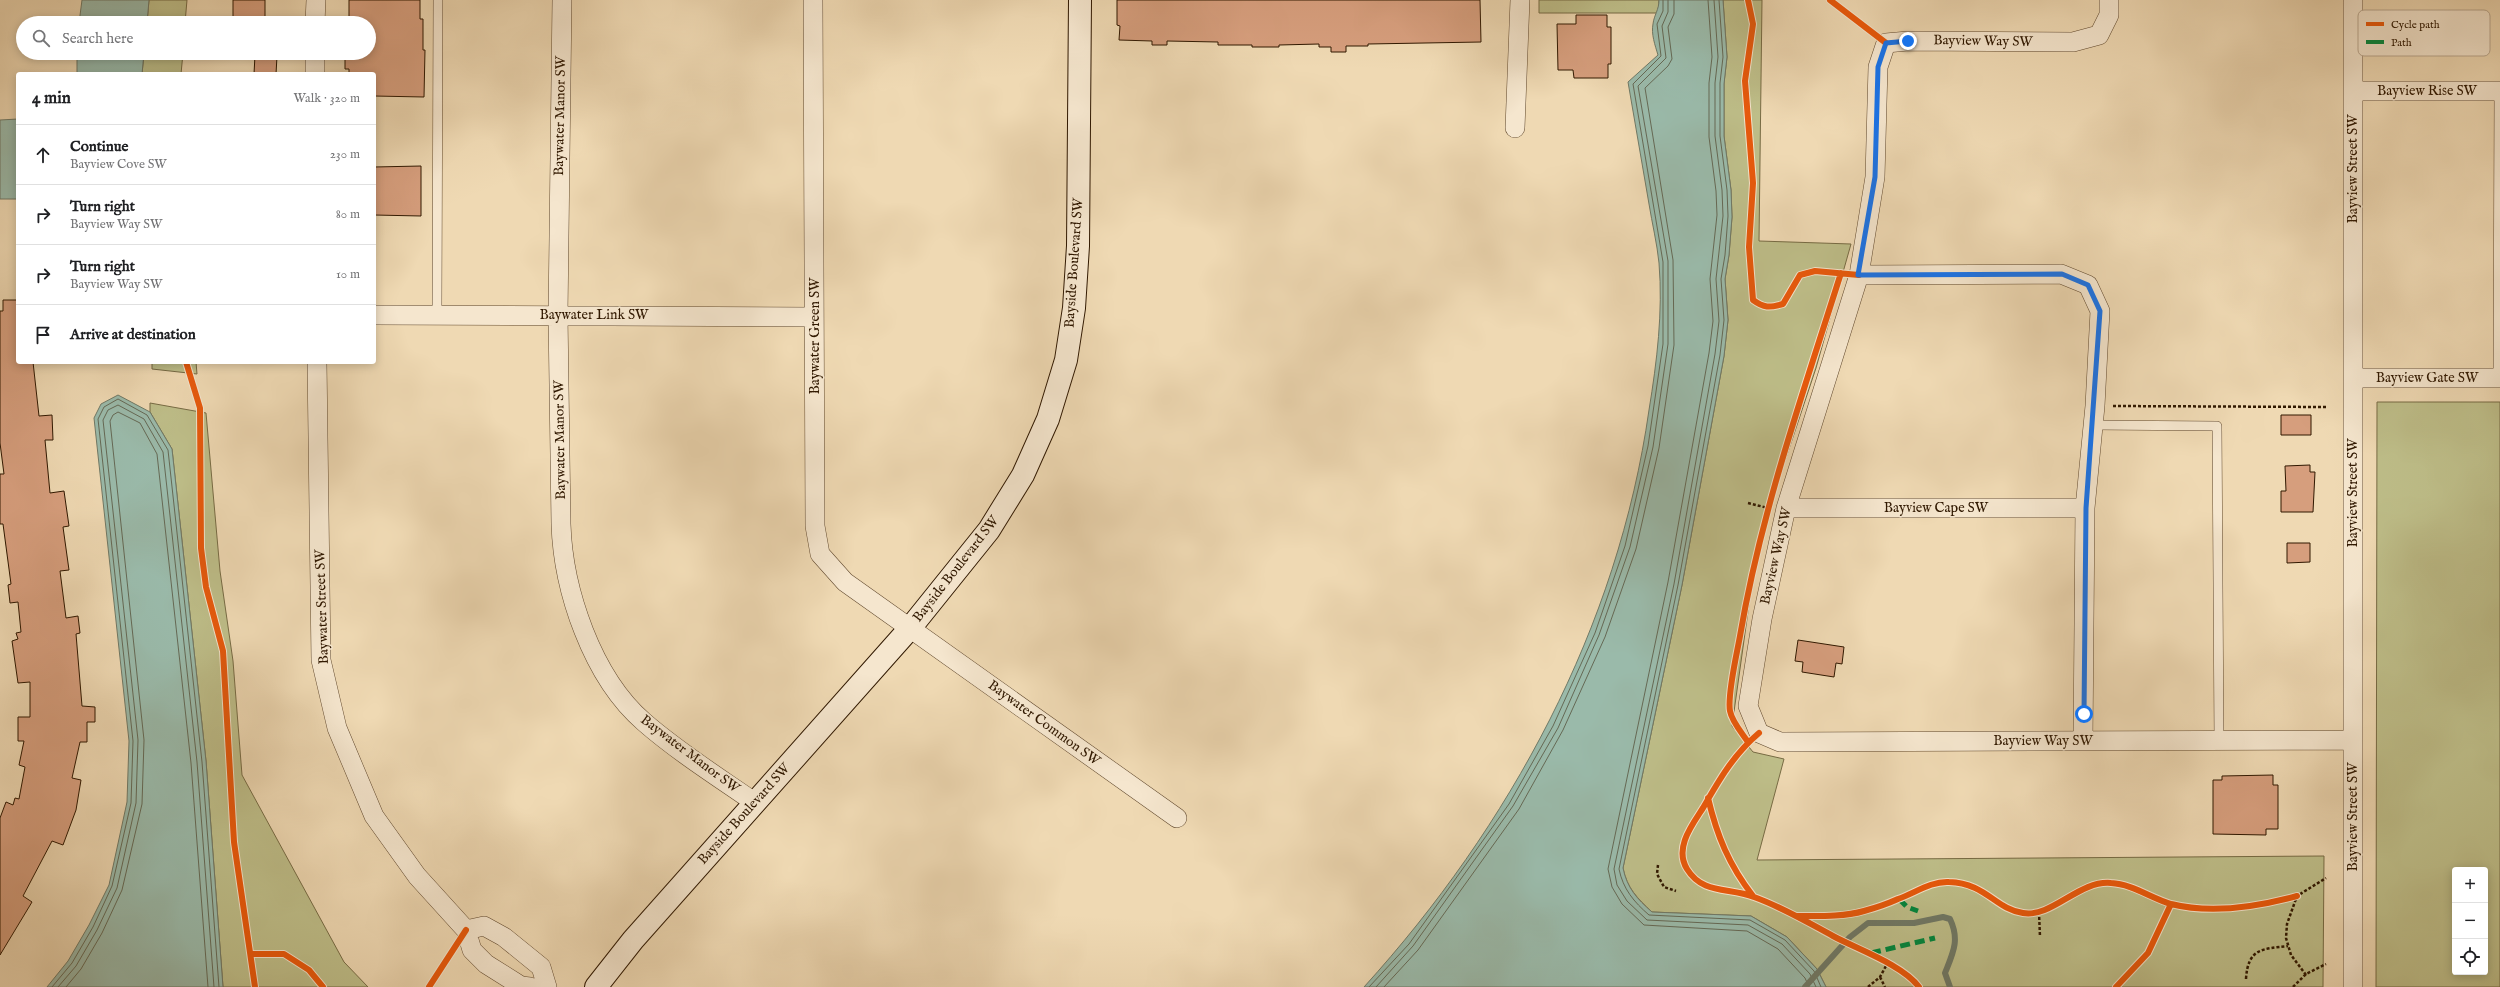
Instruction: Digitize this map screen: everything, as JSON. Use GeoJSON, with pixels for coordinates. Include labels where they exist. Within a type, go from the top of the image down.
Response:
{"type":"FeatureCollection","features":[{"type":"Feature","properties":{"kind":"street"},"geometry":{"type":"LineString","coordinates":[[316,0],[316,16]]}},
{"type":"Feature","properties":{"kind":"street","name":"Baywater Manor SW"},"geometry":{"type":"LineString","coordinates":[[562,0],[558,315],[562,554],[568,583],[582,625],[598,660],[617,692],[643,721],[754,802]]}},
{"type":"Feature","properties":{"kind":"street","name":"Baywater Green SW"},"geometry":{"type":"LineString","coordinates":[[813,0],[815,526],[820,554],[845,582],[910,627]]}},
{"type":"Feature","properties":{"kind":"street","name":"Bayside Boulevard SW"},"geometry":{"type":"LineString","coordinates":[[596,987],[633,940],[910,627],[989,530],[1023,475],[1048,419],[1066,360],[1074,308],[1078,246],[1080,0]]}},
{"type":"Feature","properties":{"kind":"street"},"geometry":{"type":"LineString","coordinates":[[1515,128],[1520,0]]}},
{"type":"Feature","properties":{"kind":"street","name":"Bayview Way SW"},"geometry":{"type":"LineString","coordinates":[[2109,0],[2109,15],[2099,35],[2073,42],[1908,41],[1886,43],[1878,67],[1875,177],[1858,275],[1773,508],[1762,619],[1748,706],[1759,733],[1780,742],[2354,740]]}},
{"type":"Feature","properties":{"kind":"street","name":"Bayview Street SW"},"geometry":{"type":"LineString","coordinates":[[2353,0],[2354,987]]}},
{"type":"Feature","properties":{"kind":"street"},"geometry":{"type":"LineString","coordinates":[[315,60],[315,72]]}},
{"type":"Feature","properties":{"kind":"street","name":"Bayview Rise SW"},"geometry":{"type":"LineString","coordinates":[[2353,91],[2499,91]]}},
{"type":"Feature","properties":{"kind":"street"},"geometry":{"type":"LineString","coordinates":[[1858,275],[2062,274],[2088,285],[2100,311],[2086,508],[2083,741]]}},
{"type":"Feature","properties":{"kind":"street","name":"Baywater Link SW"},"geometry":{"type":"LineString","coordinates":[[376,315],[437,314],[814,317]]}},
{"type":"Feature","properties":{"kind":"street","name":"Baywater Street SW"},"geometry":{"type":"LineString","coordinates":[[317,364],[322,660],[337,728],[374,816],[417,876],[466,930],[472,950],[486,964],[521,986],[530,987]]}},
{"type":"Feature","properties":{"kind":"street","name":"Bayview Gate SW"},"geometry":{"type":"LineString","coordinates":[[2354,378],[2499,378]]}},
{"type":"Feature","properties":{"kind":"street","name":"Bayview Cape SW"},"geometry":{"type":"LineString","coordinates":[[1773,508],[2086,508]]}},
{"type":"Feature","properties":{"kind":"street","name":"Baywater Common SW"},"geometry":{"type":"LineString","coordinates":[[910,627],[1177,818]]}},
{"type":"Feature","properties":{"kind":"street"},"geometry":{"type":"LineString","coordinates":[[466,930],[484,926],[504,937],[541,966],[547,987]]}},
{"type":"Feature","properties":{"kind":"lane"},"geometry":{"type":"LineString","coordinates":[[437,314],[438,0]]}},
{"type":"Feature","properties":{"kind":"lane"},"geometry":{"type":"LineString","coordinates":[[2499,91],[2499,378]]}},
{"type":"Feature","properties":{"kind":"lane"},"geometry":{"type":"LineString","coordinates":[[2093,425],[2218,426],[2219,741]]}},
{"type":"Feature","properties":{"kind":"path"},"geometry":{"type":"LineString","coordinates":[[2094,406],[2327,407]]}},
{"type":"Feature","properties":{"kind":"path"},"geometry":{"type":"LineString","coordinates":[[1748,503],[1773,508]]}},
{"type":"Feature","properties":{"kind":"path"},"geometry":{"type":"LineString","coordinates":[[1665,858],[1658,865],[1657,874],[1664,886],[1676,891],[1682,891]]}},
{"type":"Feature","properties":{"kind":"path"},"geometry":{"type":"LineString","coordinates":[[2306,975],[2291,955],[2288,946],[2287,924],[2294,897],[2326,878]]}},
{"type":"Feature","properties":{"kind":"path"},"geometry":{"type":"LineString","coordinates":[[2031,913],[2041,911],[2040,937]]}},
{"type":"Feature","properties":{"kind":"path"},"geometry":{"type":"LineString","coordinates":[[2246,979],[2248,961],[2255,953],[2264,948],[2288,946]]}},
{"type":"Feature","properties":{"kind":"path"},"geometry":{"type":"LineString","coordinates":[[1868,987],[1890,966],[1880,961]]}},
{"type":"Feature","properties":{"kind":"path"},"geometry":{"type":"LineString","coordinates":[[2293,987],[2306,975],[2326,964]]}},
{"type":"Feature","properties":{"kind":"path"},"geometry":{"type":"LineString","coordinates":[[1880,977],[1885,987]]}},
{"type":"Feature","properties":{"kind":"green space"},"geometry":{"type":"Polygon","coordinates":[[[149,0],[187,0],[186,16],[148,16],[149,0]]]}},
{"type":"Feature","properties":{"kind":"green space"},"geometry":{"type":"Polygon","coordinates":[[[1539,0],[1659,0],[1658,13],[1539,13],[1539,0]]]}},
{"type":"Feature","properties":{"kind":"green space"},"geometry":{"type":"Polygon","coordinates":[[[1723,0],[1762,0],[1759,241],[1851,244],[1816,368],[1775,491],[1752,583],[1732,726],[1753,752],[1784,759],[1757,860],[2324,856],[2323,987],[1826,987],[1817,969],[1787,937],[1751,916],[1652,912],[1637,897],[1630,887],[1623,868],[1682,585],[1724,356],[1728,320],[1725,279],[1729,255],[1732,217],[1731,190],[1724,136],[1724,83],[1727,57],[1723,0]]]}},
{"type":"Feature","properties":{"kind":"green space"},"geometry":{"type":"Polygon","coordinates":[[[143,60],[182,60],[181,72],[142,72],[143,60]]]}},
{"type":"Feature","properties":{"kind":"green space"},"geometry":{"type":"Polygon","coordinates":[[[152,364],[196,364],[197,374],[152,369],[152,364]]]}},
{"type":"Feature","properties":{"kind":"green space"},"geometry":{"type":"Polygon","coordinates":[[[2377,402],[2500,402],[2500,987],[2376,987],[2377,402]]]}},
{"type":"Feature","properties":{"kind":"green space"},"geometry":{"type":"Polygon","coordinates":[[[150,403],[206,413],[220,571],[233,661],[242,775],[344,962],[368,987],[223,987],[206,761],[172,449],[150,412],[150,403]]]}},
{"type":"Feature","properties":{"kind":"water"},"geometry":{"type":"Polygon","coordinates":[[[82,0],[149,0],[148,16],[80,16],[82,0]]]}},
{"type":"Feature","properties":{"kind":"water"},"geometry":{"type":"Polygon","coordinates":[[[1659,0],[1723,0],[1727,57],[1724,84],[1724,136],[1731,190],[1732,217],[1729,255],[1725,279],[1728,320],[1724,356],[1682,585],[1623,868],[1633,893],[1652,912],[1751,916],[1787,937],[1817,969],[1826,987],[1364,987],[1417,925],[1466,860],[1510,791],[1550,720],[1584,646],[1612,569],[1634,491],[1649,410],[1660,318],[1659,263],[1628,82],[1658,55],[1654,40],[1653,28],[1659,0]]]}},
{"type":"Feature","properties":{"kind":"water"},"geometry":{"type":"Polygon","coordinates":[[[77,60],[143,60],[142,72],[77,72],[77,60]]]}},
{"type":"Feature","properties":{"kind":"water"},"geometry":{"type":"Polygon","coordinates":[[[16,119],[16,199],[0,199],[0,120],[16,119]]]}},
{"type":"Feature","properties":{"kind":"water"},"geometry":{"type":"Polygon","coordinates":[[[118,395],[150,412],[172,449],[206,761],[223,987],[47,987],[68,961],[89,925],[109,885],[127,802],[129,741],[94,418],[101,404],[118,395]]]}},
{"type":"Feature","properties":{"kind":"building"},"geometry":{"type":"Polygon","coordinates":[[[233,0],[265,0],[265,16],[233,16],[233,0]]]}},
{"type":"Feature","properties":{"kind":"building"},"geometry":{"type":"Polygon","coordinates":[[[349,0],[420,0],[420,19],[423,19],[423,50],[425,50],[424,97],[376,96],[376,72],[349,72],[349,69],[345,69],[345,60],[376,60],[376,16],[349,16],[349,0]]]}},
{"type":"Feature","properties":{"kind":"building"},"geometry":{"type":"Polygon","coordinates":[[[1117,0],[1480,0],[1481,42],[1368,44],[1368,46],[1346,46],[1346,52],[1331,52],[1331,47],[1319,47],[1319,44],[1279,45],[1279,47],[1252,47],[1252,45],[1218,45],[1218,42],[1167,41],[1167,45],[1152,45],[1152,41],[1119,40],[1120,26],[1117,25],[1117,0]]]}},
{"type":"Feature","properties":{"kind":"building"},"geometry":{"type":"Polygon","coordinates":[[[1576,15],[1607,15],[1607,27],[1611,27],[1611,64],[1608,64],[1608,78],[1574,78],[1573,70],[1558,70],[1557,24],[1576,24],[1576,15]]]}},
{"type":"Feature","properties":{"kind":"building"},"geometry":{"type":"Polygon","coordinates":[[[255,60],[277,60],[276,72],[254,72],[255,60]]]}},
{"type":"Feature","properties":{"kind":"building"},"geometry":{"type":"Polygon","coordinates":[[[421,166],[421,216],[376,215],[376,167],[421,166]]]}},
{"type":"Feature","properties":{"kind":"building"},"geometry":{"type":"Polygon","coordinates":[[[3,300],[16,300],[16,364],[33,364],[39,416],[52,415],[53,440],[45,440],[50,493],[64,491],[69,526],[63,527],[69,570],[60,571],[66,618],[78,616],[80,633],[76,634],[82,706],[95,707],[95,722],[87,722],[87,742],[80,742],[72,778],[81,780],[76,810],[63,845],[52,841],[23,896],[32,902],[0,955],[0,818],[6,802],[13,805],[15,798],[19,799],[25,767],[19,765],[24,741],[18,741],[18,717],[30,717],[30,682],[18,683],[12,641],[18,639],[16,633],[21,632],[18,602],[10,603],[8,585],[11,584],[3,524],[0,524],[0,474],[4,474],[0,443],[0,311],[3,311],[3,300]]]}},
{"type":"Feature","properties":{"kind":"building"},"geometry":{"type":"Polygon","coordinates":[[[2281,415],[2311,415],[2311,435],[2281,435],[2281,415]]]}},
{"type":"Feature","properties":{"kind":"building"},"geometry":{"type":"Polygon","coordinates":[[[2310,465],[2310,472],[2315,472],[2313,512],[2281,512],[2281,491],[2286,491],[2285,466],[2310,465]]]}},
{"type":"Feature","properties":{"kind":"building"},"geometry":{"type":"Polygon","coordinates":[[[2287,543],[2310,543],[2310,562],[2287,563],[2287,543]]]}},
{"type":"Feature","properties":{"kind":"building"},"geometry":{"type":"Polygon","coordinates":[[[1798,640],[1844,647],[1842,664],[1836,663],[1834,677],[1802,672],[1803,662],[1795,661],[1798,640]]]}},
{"type":"Feature","properties":{"kind":"building"},"geometry":{"type":"Polygon","coordinates":[[[2273,775],[2273,785],[2278,785],[2278,829],[2266,829],[2266,835],[2213,834],[2213,780],[2222,780],[2222,776],[2273,775]]]}},
{"type":"Feature","properties":{"kind":"waterway"},"geometry":{"type":"LineString","coordinates":[[1805,987],[1850,937],[1868,923],[1914,923],[1943,917],[1950,919],[1955,933],[1953,953],[1945,973],[1950,987]]}},
{"type":"Feature","properties":{"kind":"marked path"},"geometry":{"type":"LineString","coordinates":[[1899,899],[1907,907],[1918,911]]}},
{"type":"Feature","properties":{"kind":"marked path"},"geometry":{"type":"LineString","coordinates":[[1871,953],[1935,938]]}},
{"type":"Feature","properties":{"kind":"cycle path"},"geometry":{"type":"LineString","coordinates":[[1748,0],[1753,24],[1745,81],[1753,183],[1749,247],[1753,300],[1760,305],[1767,306],[1783,304],[1800,275],[1815,271],[1859,275]]}},
{"type":"Feature","properties":{"kind":"cycle path"},"geometry":{"type":"LineString","coordinates":[[1830,0],[1886,43]]}},
{"type":"Feature","properties":{"kind":"cycle path"},"geometry":{"type":"LineString","coordinates":[[1748,742],[1733,719],[1729,704],[1733,674],[1749,590],[1759,544],[1784,453],[1841,273]]}},
{"type":"Feature","properties":{"kind":"cycle path"},"geometry":{"type":"LineString","coordinates":[[187,364],[200,408],[201,548],[206,587],[223,651],[234,842],[255,987]]}},
{"type":"Feature","properties":{"kind":"cycle path"},"geometry":{"type":"LineString","coordinates":[[1759,733],[1742,750],[1728,768],[1690,829],[1683,845],[1682,853],[1687,869],[1693,877],[1709,887],[1745,894],[1774,905],[1879,958],[1912,979],[1919,987]]}},
{"type":"Feature","properties":{"kind":"cycle path"},"geometry":{"type":"LineString","coordinates":[[1708,798],[1715,825],[1725,850],[1737,873],[1753,896]]}},
{"type":"Feature","properties":{"kind":"cycle path"},"geometry":{"type":"LineString","coordinates":[[1797,916],[1831,916],[1856,913],[1881,906],[1929,885],[1942,882],[1962,883],[1981,891],[2013,911],[2023,913],[2034,913],[2044,910],[2088,887],[2111,883],[2126,886],[2171,904],[2202,909],[2250,906],[2297,896]]}},
{"type":"Feature","properties":{"kind":"cycle path"},"geometry":{"type":"LineString","coordinates":[[2116,987],[2148,953],[2171,904]]}},
{"type":"Feature","properties":{"kind":"cycle path"},"geometry":{"type":"LineString","coordinates":[[429,987],[466,930]]}},
{"type":"Feature","properties":{"kind":"cycle path"},"geometry":{"type":"LineString","coordinates":[[251,954],[284,954],[309,970],[323,987]]}},
{"type":"Feature","properties":{"kind":"route"},"geometry":{"type":"LineString","coordinates":[[1908,41],[1886,43],[1878,67],[1875,177],[1858,275],[2062,274],[2088,285],[2100,311],[2086,508],[2084,714]]}}]}
